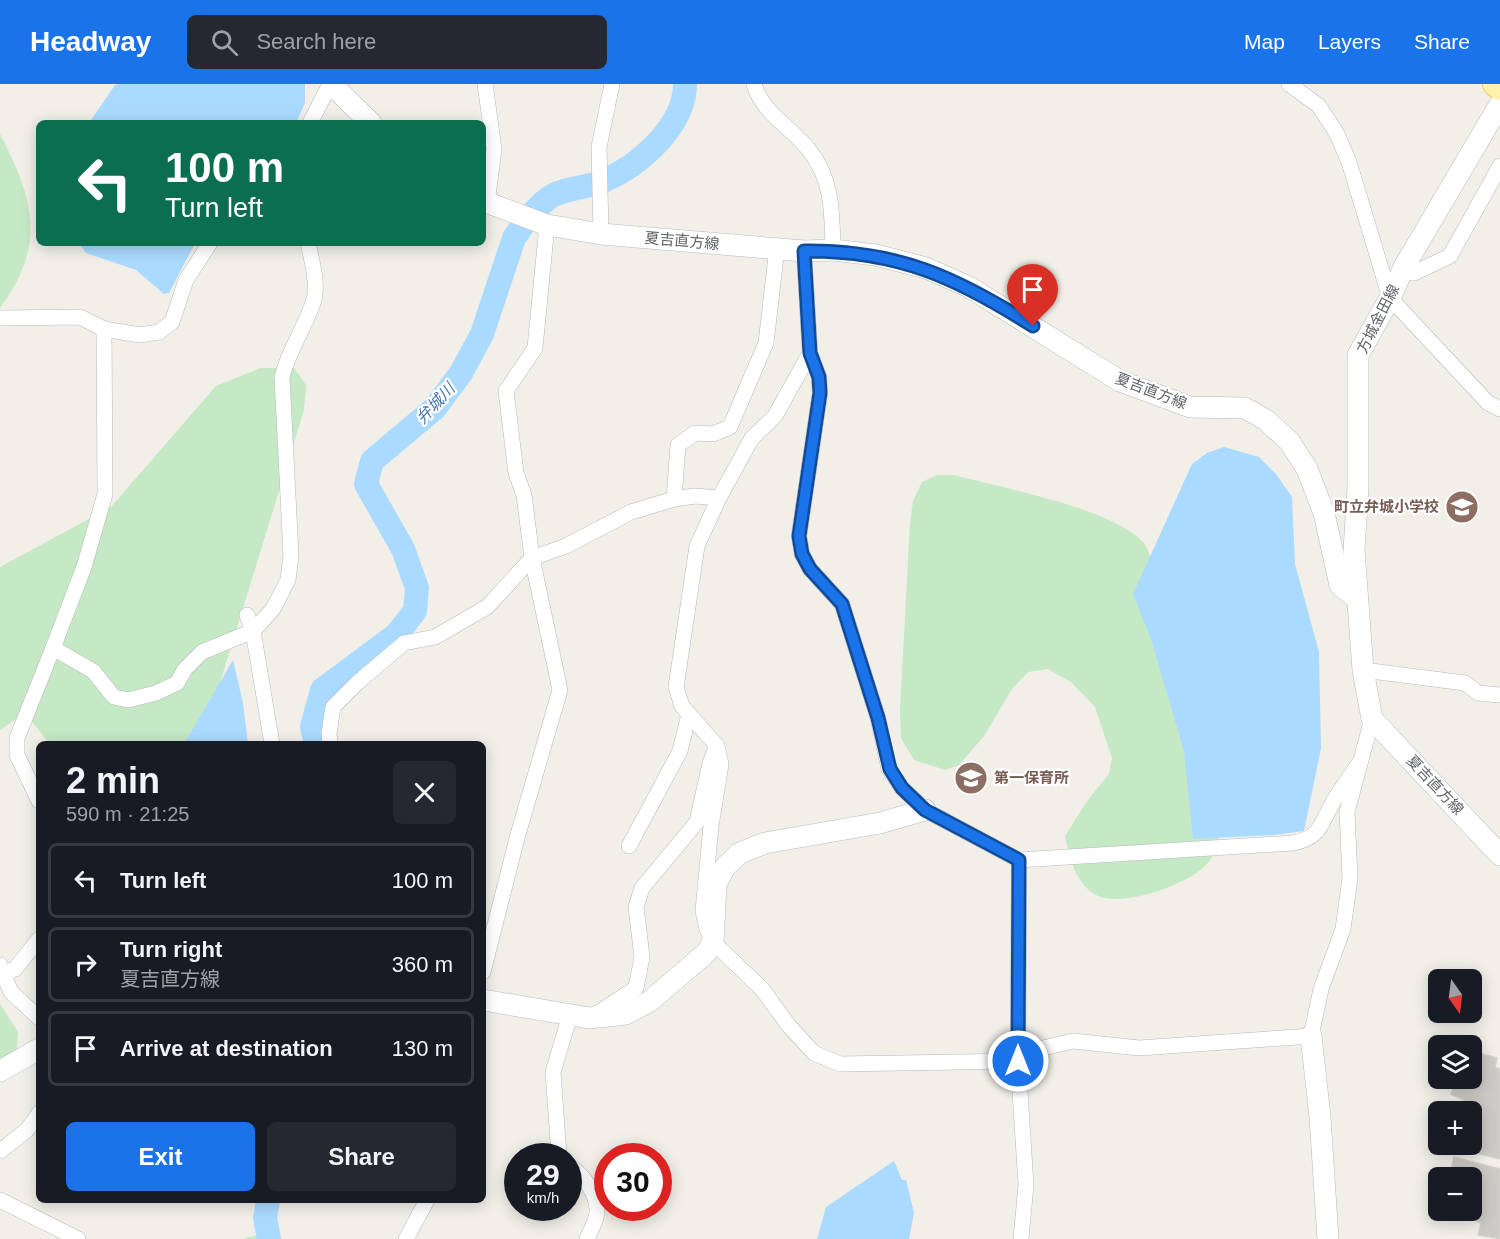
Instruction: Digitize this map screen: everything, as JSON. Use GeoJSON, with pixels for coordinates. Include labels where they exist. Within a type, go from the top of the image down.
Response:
{"type":"FeatureCollection","features":[{"type":"Feature","properties":{"kind":"main road"},"geometry":{"type":"LineString","coordinates":[[331,84],[368,120]]}},
{"type":"Feature","properties":{"kind":"main road"},"geometry":{"type":"LineString","coordinates":[[1495,84],[1500,88]]}},
{"type":"Feature","properties":{"kind":"main road","name":"方城金田線"},"geometry":{"type":"LineString","coordinates":[[1356,598],[1354,550],[1358,488],[1358,355],[1403,271],[1500,104]]}},
{"type":"Feature","properties":{"kind":"main road","name":"夏吉直方線"},"geometry":{"type":"LineString","coordinates":[[492,204],[547,225],[601,234],[804,251],[833,250],[876,255],[926,268],[969,287],[1120,381],[1190,407],[1245,408],[1266,420],[1289,441],[1307,469],[1324,513],[1340,585],[1356,598]]}},
{"type":"Feature","properties":{"kind":"main road"},"geometry":{"type":"LineString","coordinates":[[1356,598],[1363,670],[1372,719]]}},
{"type":"Feature","properties":{"kind":"main road","name":"夏吉直方線"},"geometry":{"type":"LineString","coordinates":[[1372,719],[1500,855]]}},
{"type":"Feature","properties":{"kind":"main road"},"geometry":{"type":"LineString","coordinates":[[486,1001],[580,1017],[626,1014],[650,1001],[706,953],[713,942],[717,884],[725,867],[740,853],[765,843],[880,823],[925,810]]}},
{"type":"Feature","properties":{"kind":"main road"},"geometry":{"type":"LineString","coordinates":[[1311,1036],[1320,1117],[1328,1239]]}},
{"type":"Feature","properties":{"kind":"main road"},"geometry":{"type":"LineString","coordinates":[[0,1071],[36,1051]]}},
{"type":"Feature","properties":{"kind":"street"},"geometry":{"type":"LineString","coordinates":[[312,120],[331,84]]}},
{"type":"Feature","properties":{"kind":"street"},"geometry":{"type":"LineString","coordinates":[[486,84],[494,149],[492,204]]}},
{"type":"Feature","properties":{"kind":"street"},"geometry":{"type":"LineString","coordinates":[[601,234],[599,147],[612,84]]}},
{"type":"Feature","properties":{"kind":"street"},"geometry":{"type":"LineString","coordinates":[[754,84],[758,100],[809,150],[820,167],[832,200],[833,250]]}},
{"type":"Feature","properties":{"kind":"street"},"geometry":{"type":"LineString","coordinates":[[1291,84],[1319,106],[1337,134],[1349,162],[1390,298],[1488,403],[1500,409]]}},
{"type":"Feature","properties":{"kind":"street"},"geometry":{"type":"LineString","coordinates":[[1403,271],[1414,273],[1440,263],[1450,256],[1500,166]]}},
{"type":"Feature","properties":{"kind":"street"},"geometry":{"type":"LineString","coordinates":[[486,961],[560,690],[532,558],[524,495],[516,473],[506,391],[535,348],[547,225]]}},
{"type":"Feature","properties":{"kind":"street"},"geometry":{"type":"LineString","coordinates":[[0,318],[80,316],[104,329],[140,335],[159,333],[172,322],[186,280],[208,246]]}},
{"type":"Feature","properties":{"kind":"street"},"geometry":{"type":"LineString","coordinates":[[53,648],[93,671],[114,697],[128,700],[156,693],[177,683],[185,669],[202,652],[253,631],[273,609],[288,580],[291,555],[282,377],[288,353],[314,302],[314,268],[309,246]]}},
{"type":"Feature","properties":{"kind":"street"},"geometry":{"type":"LineString","coordinates":[[674,499],[678,445],[694,433],[713,434],[730,427],[766,343],[777,248]]}},
{"type":"Feature","properties":{"kind":"street"},"geometry":{"type":"LineString","coordinates":[[804,251],[810,353],[819,377],[820,393],[799,536],[802,554],[810,569],[842,604],[878,718],[890,769],[902,788],[925,810],[1019,860],[1224,849],[1305,841],[1323,826],[1332,804],[1360,762]]}},
{"type":"Feature","properties":{"kind":"street"},"geometry":{"type":"LineString","coordinates":[[36,795],[16,755],[17,738],[84,567],[105,494],[104,329]]}},
{"type":"Feature","properties":{"kind":"street"},"geometry":{"type":"LineString","coordinates":[[810,353],[775,416],[752,438],[719,498],[697,546],[676,687],[682,706],[717,746],[721,764],[711,826],[704,911],[713,942],[762,989],[789,1026],[814,1053],[840,1064],[1018,1057],[1073,1041],[1139,1048],[1311,1036],[1321,989],[1342,928],[1350,878],[1347,812],[1372,719]]}},
{"type":"Feature","properties":{"kind":"street"},"geometry":{"type":"LineString","coordinates":[[329,741],[328,733],[333,707],[357,682],[404,643],[435,637],[487,607],[532,558],[566,546],[632,512],[674,499],[695,496],[719,498]]}},
{"type":"Feature","properties":{"kind":"street"},"geometry":{"type":"LineString","coordinates":[[247,615],[253,631],[271,741]]}},
{"type":"Feature","properties":{"kind":"street"},"geometry":{"type":"LineString","coordinates":[[1363,670],[1465,683],[1478,693],[1500,695]]}},
{"type":"Feature","properties":{"kind":"street"},"geometry":{"type":"LineString","coordinates":[[629,846],[680,751],[689,714]]}},
{"type":"Feature","properties":{"kind":"street"},"geometry":{"type":"LineString","coordinates":[[558,1143],[553,1072],[580,1017],[636,988],[642,957],[636,907],[642,888],[697,822],[710,763],[717,746]]}},
{"type":"Feature","properties":{"kind":"street"},"geometry":{"type":"LineString","coordinates":[[1019,860],[1018,1057],[1026,1185],[1021,1239]]}},
{"type":"Feature","properties":{"kind":"street"},"geometry":{"type":"LineString","coordinates":[[36,943],[15,969],[1,971],[11,992],[36,1015]]}},
{"type":"Feature","properties":{"kind":"street"},"geometry":{"type":"LineString","coordinates":[[0,1151],[27,1130],[36,1117]]}},
{"type":"Feature","properties":{"kind":"street"},"geometry":{"type":"LineString","coordinates":[[582,1176],[594,1197],[597,1213],[587,1239]]}},
{"type":"Feature","properties":{"kind":"street"},"geometry":{"type":"LineString","coordinates":[[0,1200],[78,1239]]}},
{"type":"Feature","properties":{"kind":"street"},"geometry":{"type":"LineString","coordinates":[[406,1239],[425,1203]]}},
{"type":"Feature","properties":{"kind":"green space"},"geometry":{"type":"Polygon","coordinates":[[[0,134],[21,180],[27,201],[30,242],[25,263],[15,285],[0,308],[0,134]]]}},
{"type":"Feature","properties":{"kind":"green space"},"geometry":{"type":"Polygon","coordinates":[[[261,368],[294,368],[306,385],[304,410],[202,741],[48,741],[25,713],[0,730],[0,567],[111,507],[216,386],[261,368]]]}},
{"type":"Feature","properties":{"kind":"green space"},"geometry":{"type":"Polygon","coordinates":[[[937,475],[953,475],[1082,509],[1108,519],[1144,543],[1153,564],[1221,830],[1212,857],[1198,872],[1154,892],[1121,899],[1107,899],[1096,895],[1083,884],[1074,869],[1065,836],[1087,801],[1109,774],[1112,758],[1095,707],[1071,682],[1048,669],[1028,672],[1012,689],[984,736],[959,765],[945,770],[914,760],[901,738],[900,710],[910,523],[913,501],[922,482],[937,475]]]}},
{"type":"Feature","properties":{"kind":"green space"},"geometry":{"type":"Polygon","coordinates":[[[0,1004],[18,1032],[16,1062],[0,1078],[0,1004]]]}},
{"type":"Feature","properties":{"kind":"green space"},"geometry":{"type":"Polygon","coordinates":[[[276,1231],[282,1239],[244,1239],[245,1238],[276,1231]]]}},
{"type":"Feature","properties":{"kind":"water"},"geometry":{"type":"Polygon","coordinates":[[[305,84],[305,103],[297,120],[91,120],[115,85],[305,84]]]}},
{"type":"Feature","properties":{"kind":"water"},"geometry":{"type":"Polygon","coordinates":[[[81,246],[193,246],[169,293],[164,294],[136,270],[86,253],[81,246]]]}},
{"type":"Feature","properties":{"kind":"water"},"geometry":{"type":"Polygon","coordinates":[[[1224,447],[1259,457],[1276,474],[1292,497],[1295,564],[1319,652],[1321,748],[1304,831],[1274,835],[1193,839],[1184,751],[1151,639],[1133,594],[1192,464],[1207,453],[1224,447]]]}},
{"type":"Feature","properties":{"kind":"water"},"geometry":{"type":"Polygon","coordinates":[[[233,660],[243,703],[248,741],[186,741],[233,660]]]}},
{"type":"Feature","properties":{"kind":"water"},"geometry":{"type":"Polygon","coordinates":[[[894,1161],[902,1180],[906,1180],[914,1213],[909,1239],[817,1239],[826,1207],[894,1161]]]}},
{"type":"Feature","properties":{"kind":"building"},"geometry":{"type":"Polygon","coordinates":[[[1482,1054],[1497,1058],[1495,1067],[1500,1069],[1500,1159],[1482,1155],[1482,1101],[1466,1101],[1451,1094],[1453,1089],[1482,1089],[1482,1054]]]}},
{"type":"Feature","properties":{"kind":"building"},"geometry":{"type":"Polygon","coordinates":[[[1454,1157],[1500,1169],[1500,1239],[1478,1235],[1481,1223],[1476,1221],[1482,1221],[1482,1167],[1452,1167],[1454,1157]]]}},
{"type":"Feature","properties":{"kind":"waterway","name":"弁城川"},"geometry":{"type":"LineString","coordinates":[[315,741],[312,727],[322,690],[396,635],[415,611],[417,588],[403,549],[366,484],[372,461],[435,408],[461,373],[482,334],[514,238],[530,216],[550,197],[603,181],[645,155],[658,143],[677,115],[683,100],[685,84]]}},
{"type":"Feature","properties":{"kind":"waterway","name":"弁城川"},"geometry":{"type":"LineString","coordinates":[[268,1203],[265,1218],[269,1239]]}},
{"type":"Feature","properties":{"kind":"place","name":"町立弁城小学校"},"geometry":{"type":"Point","coordinates":[1462,507]}},
{"type":"Feature","properties":{"kind":"place","name":"第一保育所"},"geometry":{"type":"Point","coordinates":[971,778]}},
{"type":"Feature","properties":{"kind":"route"},"geometry":{"type":"LineString","coordinates":[[1018,1061],[1019,860],[925,810],[902,788],[890,769],[878,718],[842,604],[810,569],[802,554],[799,536],[820,393],[819,377],[810,353],[804,251],[833,250],[876,255],[926,268],[969,287],[1033,326]]}}]}
